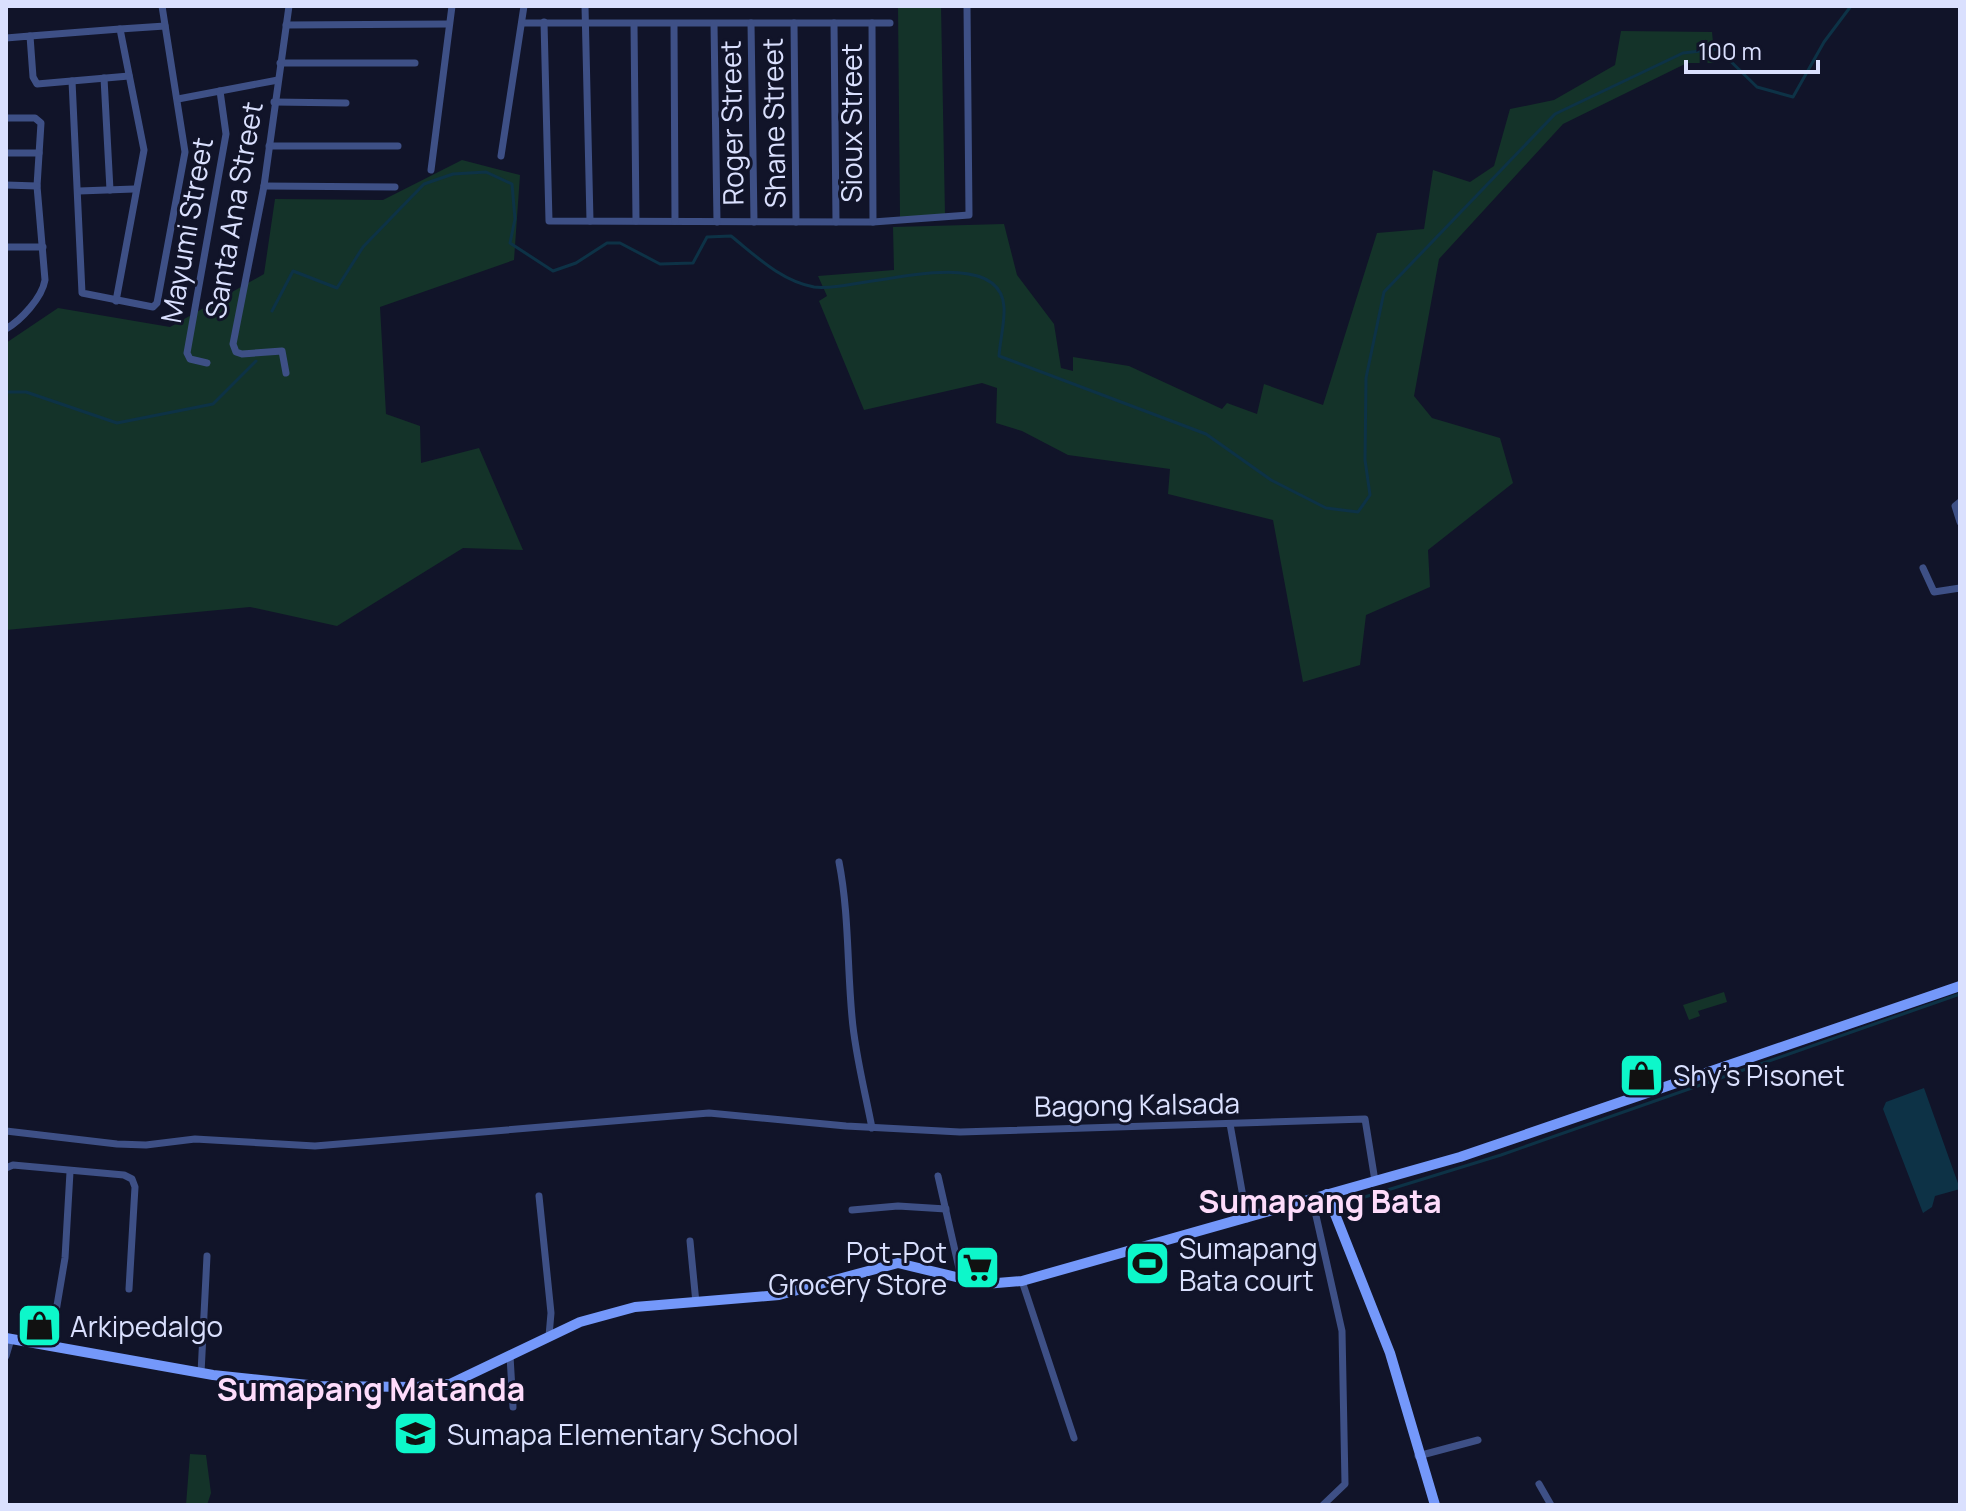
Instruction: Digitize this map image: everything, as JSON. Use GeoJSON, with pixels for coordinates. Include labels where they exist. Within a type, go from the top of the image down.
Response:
{"type":"FeatureCollection","features":[{"type":"Feature","properties":{"kind":"main road"},"geometry":{"type":"LineString","coordinates":[[8,1338],[201,1373],[318,1386],[416,1387],[450,1384],[549,1336],[611,1312],[802,1291],[898,1263],[998,1285],[1022,1281],[1504,1143],[1624,1098],[1960,986]]}},
{"type":"Feature","properties":{"kind":"main road"},"geometry":{"type":"LineString","coordinates":[[1327,1194],[1390,1353],[1435,1505]]}},
{"type":"Feature","properties":{"kind":"street"},"geometry":{"type":"LineString","coordinates":[[72,81],[82,293],[147,307],[157,303],[185,152],[162,6]]}},
{"type":"Feature","properties":{"kind":"street","name":"Santa Ana Street"},"geometry":{"type":"LineString","coordinates":[[286,373],[282,351],[242,354],[234,348],[264,186],[289,6]]}},
{"type":"Feature","properties":{"kind":"street"},"geometry":{"type":"LineString","coordinates":[[431,170],[452,6]]}},
{"type":"Feature","properties":{"kind":"street"},"geometry":{"type":"LineString","coordinates":[[501,156],[524,6]]}},
{"type":"Feature","properties":{"kind":"street"},"geometry":{"type":"LineString","coordinates":[[585,6],[590,221]]}},
{"type":"Feature","properties":{"kind":"street"},"geometry":{"type":"LineString","coordinates":[[544,22],[547,217],[553,222],[873,222],[966,217],[970,212],[967,6]]}},
{"type":"Feature","properties":{"kind":"street"},"geometry":{"type":"LineString","coordinates":[[522,23],[890,23]]}},
{"type":"Feature","properties":{"kind":"street","name":"Roger Street"},"geometry":{"type":"LineString","coordinates":[[751,23],[754,222]]}},
{"type":"Feature","properties":{"kind":"street","name":"Shane Street"},"geometry":{"type":"LineString","coordinates":[[794,23],[796,222]]}},
{"type":"Feature","properties":{"kind":"street"},"geometry":{"type":"LineString","coordinates":[[834,23],[836,222]]}},
{"type":"Feature","properties":{"kind":"street","name":"Sioux Street"},"geometry":{"type":"LineString","coordinates":[[872,23],[873,222]]}},
{"type":"Feature","properties":{"kind":"street"},"geometry":{"type":"LineString","coordinates":[[286,25],[449,24]]}},
{"type":"Feature","properties":{"kind":"street"},"geometry":{"type":"LineString","coordinates":[[634,24],[636,221]]}},
{"type":"Feature","properties":{"kind":"street"},"geometry":{"type":"LineString","coordinates":[[674,24],[675,221]]}},
{"type":"Feature","properties":{"kind":"street"},"geometry":{"type":"LineString","coordinates":[[714,24],[717,222]]}},
{"type":"Feature","properties":{"kind":"street"},"geometry":{"type":"LineString","coordinates":[[6,38],[165,26]]}},
{"type":"Feature","properties":{"kind":"street"},"geometry":{"type":"LineString","coordinates":[[116,301],[134,189],[144,150],[120,29]]}},
{"type":"Feature","properties":{"kind":"street"},"geometry":{"type":"LineString","coordinates":[[30,36],[34,81],[42,85],[129,76]]}},
{"type":"Feature","properties":{"kind":"street"},"geometry":{"type":"LineString","coordinates":[[280,63],[415,63]]}},
{"type":"Feature","properties":{"kind":"street"},"geometry":{"type":"LineString","coordinates":[[104,78],[110,190]]}},
{"type":"Feature","properties":{"kind":"street"},"geometry":{"type":"LineString","coordinates":[[178,99],[278,80]]}},
{"type":"Feature","properties":{"kind":"street","name":"Mayumi Street"},"geometry":{"type":"LineString","coordinates":[[207,363],[194,361],[187,353],[226,134],[220,91]]}},
{"type":"Feature","properties":{"kind":"street"},"geometry":{"type":"LineString","coordinates":[[274,102],[346,103]]}},
{"type":"Feature","properties":{"kind":"street"},"geometry":{"type":"LineString","coordinates":[[6,118],[39,120],[37,186],[44,288],[17,322],[6,329]]}},
{"type":"Feature","properties":{"kind":"street"},"geometry":{"type":"LineString","coordinates":[[269,146],[398,146]]}},
{"type":"Feature","properties":{"kind":"street"},"geometry":{"type":"LineString","coordinates":[[6,153],[39,153]]}},
{"type":"Feature","properties":{"kind":"street"},"geometry":{"type":"LineString","coordinates":[[6,185],[37,186]]}},
{"type":"Feature","properties":{"kind":"street"},"geometry":{"type":"LineString","coordinates":[[264,186],[395,187]]}},
{"type":"Feature","properties":{"kind":"street"},"geometry":{"type":"LineString","coordinates":[[79,191],[134,189]]}},
{"type":"Feature","properties":{"kind":"street"},"geometry":{"type":"LineString","coordinates":[[6,247],[43,247]]}},
{"type":"Feature","properties":{"kind":"street"},"geometry":{"type":"LineString","coordinates":[[1960,502],[1955,506],[1960,522]]}},
{"type":"Feature","properties":{"kind":"street"},"geometry":{"type":"LineString","coordinates":[[1923,568],[1934,592],[1960,588]]}},
{"type":"Feature","properties":{"kind":"street"},"geometry":{"type":"LineString","coordinates":[[839,862],[848,904],[844,926],[852,1021],[872,1128]]}},
{"type":"Feature","properties":{"kind":"street","name":"Bagong Kalsada"},"geometry":{"type":"LineString","coordinates":[[6,1131],[117,1144],[146,1145],[195,1139],[315,1146],[709,1113],[872,1128],[960,1132],[1365,1119],[1375,1181]]}},
{"type":"Feature","properties":{"kind":"street"},"geometry":{"type":"LineString","coordinates":[[1230,1124],[1247,1219]]}},
{"type":"Feature","properties":{"kind":"street"},"geometry":{"type":"LineString","coordinates":[[6,1168],[13,1165],[124,1175],[132,1179],[135,1187],[129,1289]]}},
{"type":"Feature","properties":{"kind":"street"},"geometry":{"type":"LineString","coordinates":[[50,1347],[65,1258],[70,1172]]}},
{"type":"Feature","properties":{"kind":"street"},"geometry":{"type":"LineString","coordinates":[[938,1176],[961,1277]]}},
{"type":"Feature","properties":{"kind":"street"},"geometry":{"type":"LineString","coordinates":[[539,1196],[551,1313],[549,1336]]}},
{"type":"Feature","properties":{"kind":"street"},"geometry":{"type":"LineString","coordinates":[[1312,1198],[1327,1253],[1343,1346],[1345,1484],[1323,1505]]}},
{"type":"Feature","properties":{"kind":"street"},"geometry":{"type":"LineString","coordinates":[[852,1210],[898,1206],[946,1209]]}},
{"type":"Feature","properties":{"kind":"street"},"geometry":{"type":"LineString","coordinates":[[690,1241],[696,1303]]}},
{"type":"Feature","properties":{"kind":"street"},"geometry":{"type":"LineString","coordinates":[[201,1373],[207,1256]]}},
{"type":"Feature","properties":{"kind":"street"},"geometry":{"type":"LineString","coordinates":[[1022,1281],[1074,1438]]}},
{"type":"Feature","properties":{"kind":"street"},"geometry":{"type":"LineString","coordinates":[[6,1356],[8,1338]]}},
{"type":"Feature","properties":{"kind":"street"},"geometry":{"type":"LineString","coordinates":[[510,1356],[513,1407]]}},
{"type":"Feature","properties":{"kind":"street"},"geometry":{"type":"LineString","coordinates":[[1418,1456],[1478,1440]]}},
{"type":"Feature","properties":{"kind":"street"},"geometry":{"type":"LineString","coordinates":[[1539,1484],[1551,1505]]}},
{"type":"Feature","properties":{"kind":"green space"},"geometry":{"type":"Polygon","coordinates":[[[898,6],[941,6],[945,215],[900,217],[898,6]]]}},
{"type":"Feature","properties":{"kind":"green space"},"geometry":{"type":"Polygon","coordinates":[[[1621,31],[1712,32],[1715,63],[1687,63],[1563,124],[1439,259],[1414,396],[1432,418],[1500,438],[1513,483],[1428,550],[1430,587],[1366,615],[1360,665],[1303,682],[1273,520],[1168,494],[1170,469],[1068,455],[1022,431],[996,423],[997,388],[982,383],[864,410],[819,301],[827,296],[818,276],[894,270],[893,227],[1004,224],[1017,275],[1054,324],[1061,368],[1073,371],[1073,357],[1129,366],[1222,409],[1227,403],[1257,414],[1264,384],[1323,405],[1377,233],[1424,229],[1433,170],[1470,182],[1494,166],[1510,109],[1554,100],[1615,65],[1621,31]]]}},
{"type":"Feature","properties":{"kind":"green space"},"geometry":{"type":"Polygon","coordinates":[[[462,160],[520,175],[514,260],[380,307],[386,414],[420,426],[421,463],[479,448],[523,550],[463,548],[337,626],[250,607],[6,630],[6,343],[58,308],[170,327],[264,274],[275,199],[383,200],[462,160]]]}},
{"type":"Feature","properties":{"kind":"green space"},"geometry":{"type":"Polygon","coordinates":[[[1724,992],[1727,1002],[1698,1011],[1700,1016],[1689,1020],[1683,1005],[1724,992]]]}},
{"type":"Feature","properties":{"kind":"green space","name":"Sumapang Bata court"},"geometry":{"type":"Polygon","coordinates":[[[1151,1247],[1160,1277],[1146,1281],[1137,1251],[1151,1247]]]}},
{"type":"Feature","properties":{"kind":"green space"},"geometry":{"type":"Polygon","coordinates":[[[190,1454],[206,1455],[211,1493],[207,1505],[186,1505],[190,1454]]]}},
{"type":"Feature","properties":{"kind":"water"},"geometry":{"type":"Polygon","coordinates":[[[1924,1088],[1960,1189],[1935,1196],[1932,1207],[1923,1213],[1883,1109],[1886,1102],[1924,1088]]]}},
{"type":"Feature","properties":{"kind":"waterway"},"geometry":{"type":"LineString","coordinates":[[272,311],[293,271],[337,288],[363,247],[424,184],[453,174],[486,172],[512,184],[515,219],[510,243],[553,271],[576,263],[607,243],[620,243],[660,264],[693,263],[707,237],[731,236],[780,274],[814,287],[922,274],[953,272],[978,276],[996,287],[1004,307],[999,356],[1206,434],[1271,480],[1326,508],[1358,512],[1370,495],[1365,460],[1366,378],[1384,292],[1555,114],[1683,53],[1718,49],[1757,87],[1793,97],[1824,42],[1851,6]]}},
{"type":"Feature","properties":{"kind":"waterway"},"geometry":{"type":"LineString","coordinates":[[6,392],[26,392],[117,423],[213,404],[256,361]]}},
{"type":"Feature","properties":{"kind":"waterway"},"geometry":{"type":"LineString","coordinates":[[1316,1212],[1501,1155],[1960,994]]}},
{"type":"Feature","properties":{"kind":"place","name":"Shy's Pisonet"},"geometry":{"type":"Point","coordinates":[1642,1075]}},
{"type":"Feature","properties":{"kind":"place","name":"Sumapang Bata court"},"geometry":{"type":"Point","coordinates":[1148,1264]}},
{"type":"Feature","properties":{"kind":"place","name":"Pot-Pot Grocery Store"},"geometry":{"type":"Point","coordinates":[978,1268]}},
{"type":"Feature","properties":{"kind":"place","name":"Arkipedalgo"},"geometry":{"type":"Point","coordinates":[39,1326]}},
{"type":"Feature","properties":{"kind":"place","name":"Sumapa Elementary School"},"geometry":{"type":"Point","coordinates":[416,1434]}},
{"type":"Feature","properties":{"kind":"district","name":"Sumapang Bata"},"geometry":{"type":"Point","coordinates":[1320,1201]}},
{"type":"Feature","properties":{"kind":"district","name":"Sumapang Matanda"},"geometry":{"type":"Point","coordinates":[371,1389]}}]}
